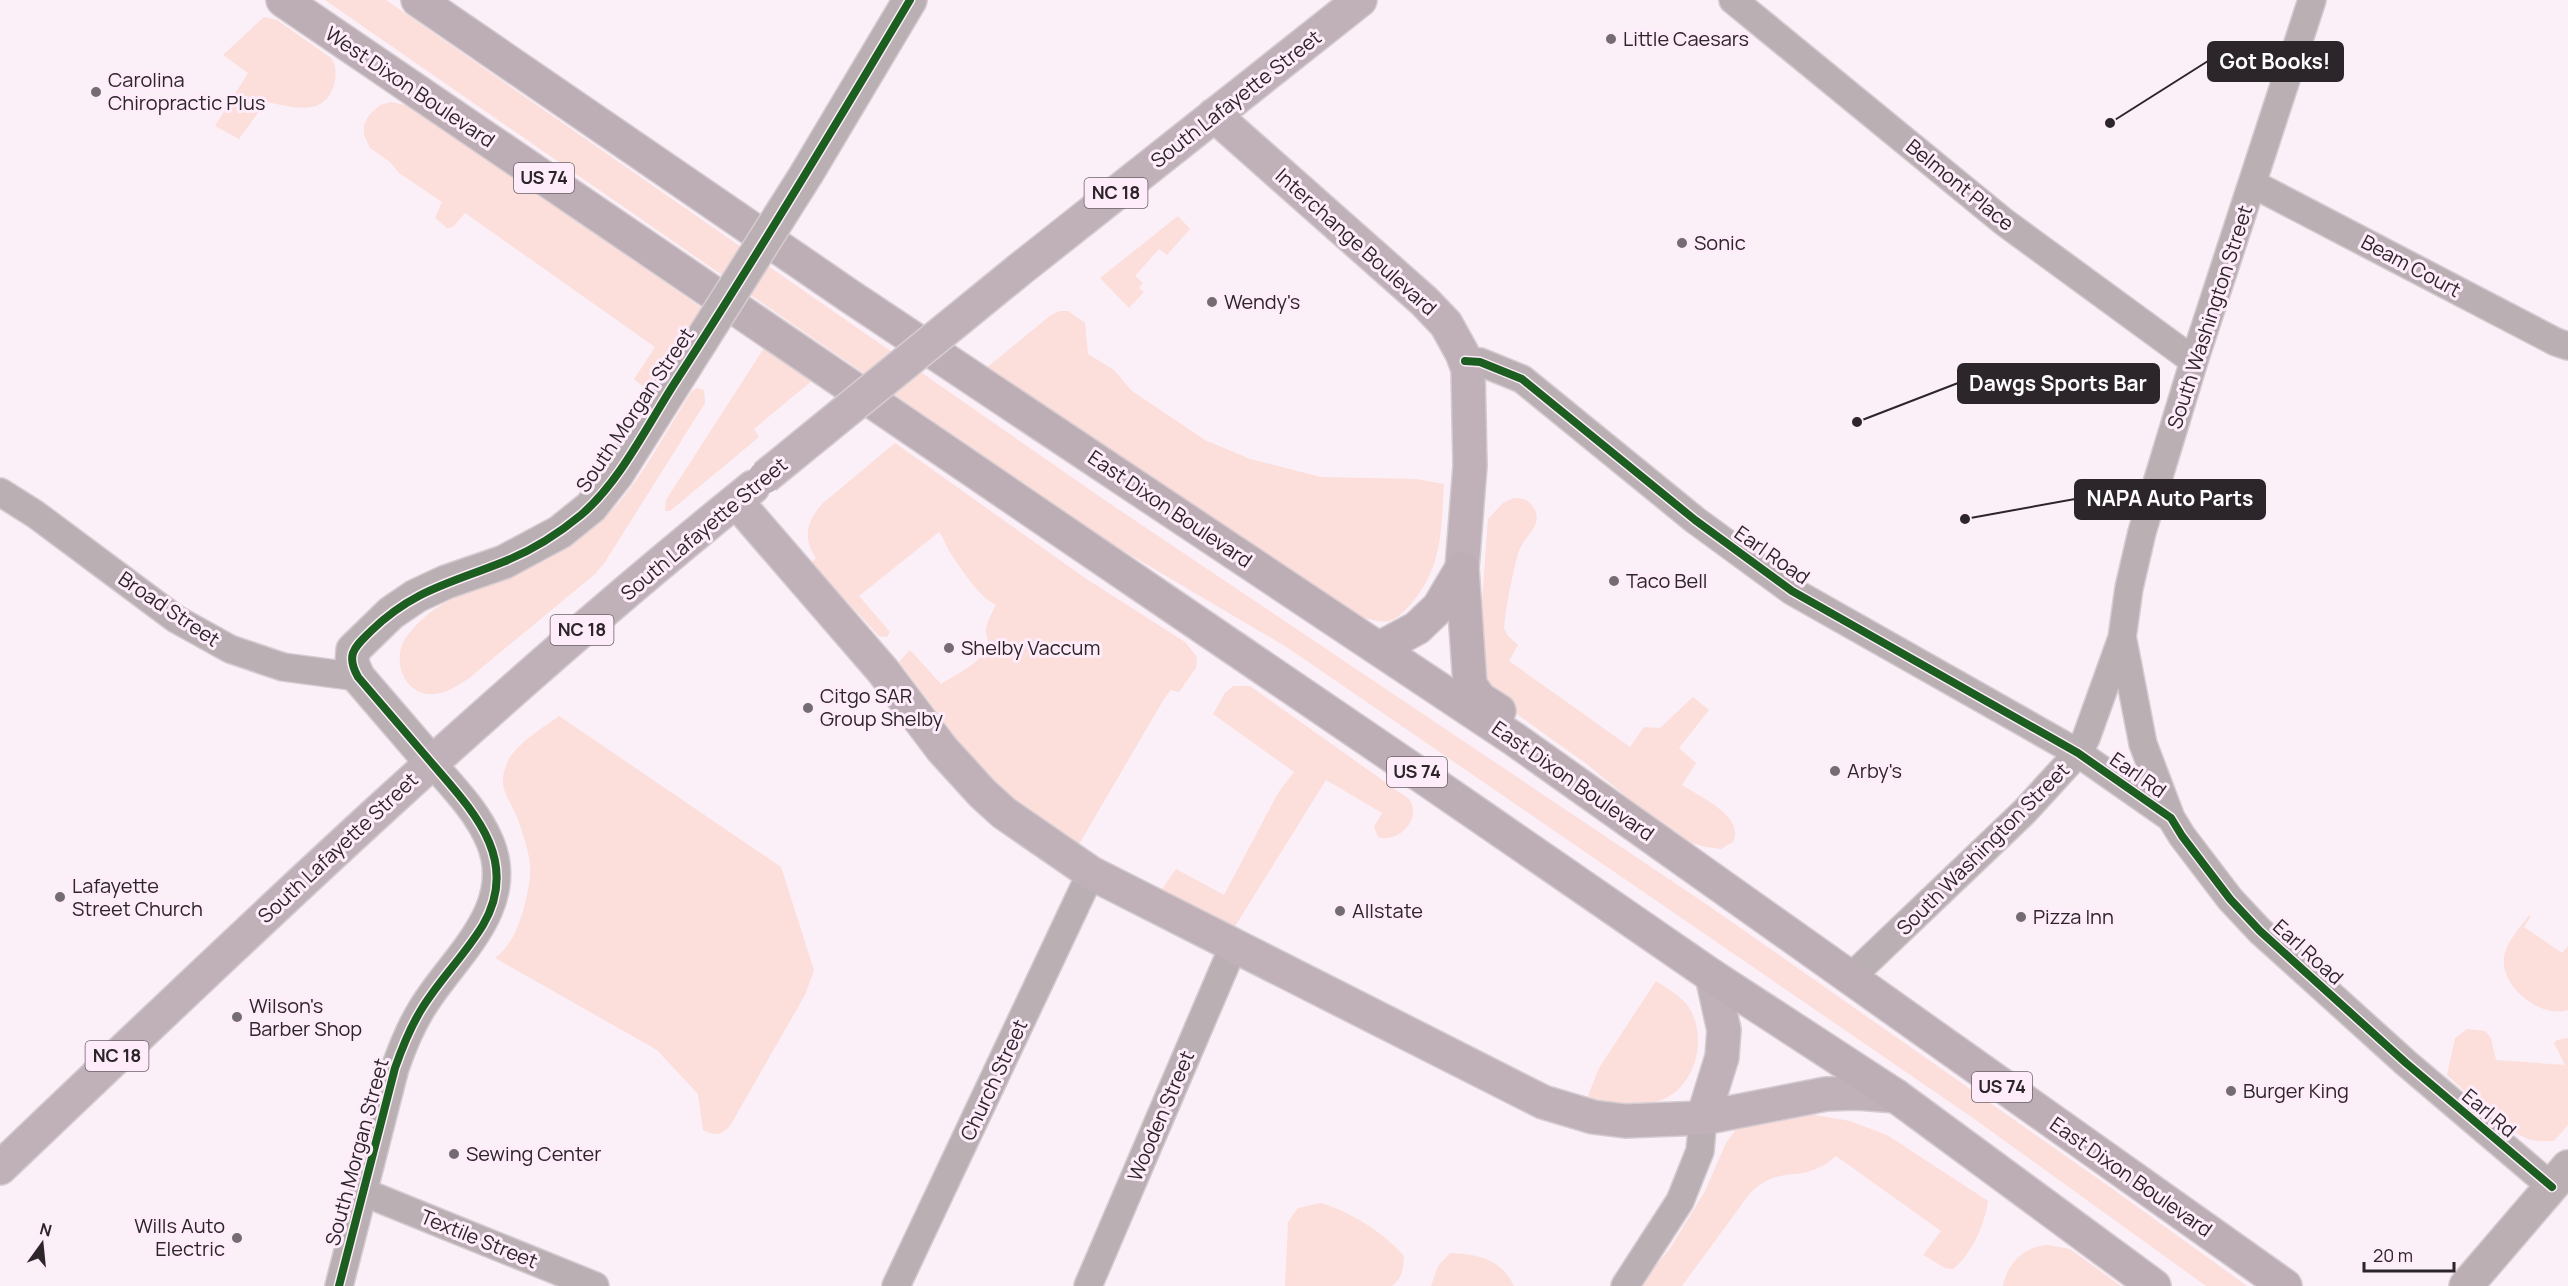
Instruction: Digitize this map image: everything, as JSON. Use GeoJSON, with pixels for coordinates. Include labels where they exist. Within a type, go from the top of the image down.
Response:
{"type":"FeatureCollection","features":[{"type":"Feature","properties":{"kind":"highway","name":"West Dixon Boulevard"},"geometry":{"type":"LineString","coordinates":[[283,0],[1429,780],[1712,976]]}},
{"type":"Feature","properties":{"kind":"highway","name":"East Dixon Boulevard"},"geometry":{"type":"LineString","coordinates":[[418,0],[848,295],[1514,739],[2285,1286]]}},
{"type":"Feature","properties":{"kind":"highway"},"geometry":{"type":"LineString","coordinates":[[1380,648],[1417,628],[1439,607],[1462,568]]}},
{"type":"Feature","properties":{"kind":"highway"},"geometry":{"type":"LineString","coordinates":[[1462,568],[1470,685],[1480,699],[1509,719],[1514,727],[1514,739]]}},
{"type":"Feature","properties":{"kind":"highway","name":"US 74"},"geometry":{"type":"LineString","coordinates":[[1712,976],[1896,1096],[2154,1286]]}},
{"type":"Feature","properties":{"kind":"main road","name":"South Lafayette Street"},"geometry":{"type":"LineString","coordinates":[[0,1168],[234,945],[431,762],[765,477],[1019,270],[1360,0]]}},
{"type":"Feature","properties":{"kind":"main road","name":"Interchange Boulevard"},"geometry":{"type":"LineString","coordinates":[[1214,115],[1424,300],[1446,324],[1465,361],[1470,384],[1470,466],[1462,568]]}},
{"type":"Feature","properties":{"kind":"main road"},"geometry":{"type":"LineString","coordinates":[[736,501],[874,660],[942,749],[982,793],[1004,813],[1091,873],[1543,1102],[1593,1117],[1625,1121],[1703,1118],[1826,1094],[1857,1093],[1896,1096]]}},
{"type":"Feature","properties":{"kind":"main road"},"geometry":{"type":"LineString","coordinates":[[1703,1118],[1722,1057],[1724,1030],[1712,976]]}},
{"type":"Feature","properties":{"kind":"main road"},"geometry":{"type":"LineString","coordinates":[[2466,1286],[2560,1177]]}},
{"type":"Feature","properties":{"kind":"street","name":"South Morgan Street"},"geometry":{"type":"LineString","coordinates":[[339,1286],[395,1068],[405,1040],[421,1010],[483,925],[495,888],[496,862],[489,839],[470,806],[358,677],[352,663],[353,650],[391,613],[416,596],[504,562],[560,532],[591,507],[617,474],[807,173],[910,0]]}},
{"type":"Feature","properties":{"kind":"street","name":"Belmont Place"},"geometry":{"type":"LineString","coordinates":[[1733,0],[2004,222],[2194,361]]}},
{"type":"Feature","properties":{"kind":"street","name":"South Washington Street"},"geometry":{"type":"LineString","coordinates":[[1850,978],[2025,811],[2078,753],[2094,720],[2122,638],[2129,588],[2142,532],[2194,361],[2312,0]]}},
{"type":"Feature","properties":{"kind":"street","name":"Beam Court"},"geometry":{"type":"LineString","coordinates":[[2253,184],[2556,342],[2568,346]]}},
{"type":"Feature","properties":{"kind":"street","name":"Earl Road"},"geometry":{"type":"LineString","coordinates":[[1465,361],[1480,362],[1522,379],[1695,520],[1792,591],[2078,753]]}},
{"type":"Feature","properties":{"kind":"street","name":"Broad Street"},"geometry":{"type":"LineString","coordinates":[[0,492],[35,514],[176,619],[230,649],[283,667],[358,677]]}},
{"type":"Feature","properties":{"kind":"street","name":"South Washington Street"},"geometry":{"type":"LineString","coordinates":[[2122,638],[2134,709],[2143,744],[2171,818]]}},
{"type":"Feature","properties":{"kind":"street","name":"Earl Rd"},"geometry":{"type":"LineString","coordinates":[[2078,753],[2171,818],[2198,856]]}},
{"type":"Feature","properties":{"kind":"street","name":"Earl Road"},"geometry":{"type":"LineString","coordinates":[[2198,856],[2230,899],[2260,931],[2406,1063]]}},
{"type":"Feature","properties":{"kind":"street","name":"Church Street"},"geometry":{"type":"LineString","coordinates":[[896,1286],[1091,873]]}},
{"type":"Feature","properties":{"kind":"street","name":"Wooden Street"},"geometry":{"type":"LineString","coordinates":[[1088,1286],[1234,945]]}},
{"type":"Feature","properties":{"kind":"street","name":"Earl Rd"},"geometry":{"type":"LineString","coordinates":[[2406,1063],[2560,1177]]}},
{"type":"Feature","properties":{"kind":"street"},"geometry":{"type":"LineString","coordinates":[[1625,1286],[1680,1202],[1700,1151],[1703,1118]]}},
{"type":"Feature","properties":{"kind":"street","name":"Textile Street"},"geometry":{"type":"LineString","coordinates":[[363,1192],[595,1286]]}},
{"type":"Feature","properties":{"kind":"shaded area"},"geometry":{"type":"Polygon","coordinates":[[[325,0],[386,0],[1106,501],[1709,906],[2247,1286],[2206,1286],[1973,1118],[1288,648],[1100,537],[325,0]]]}},
{"type":"Feature","properties":{"kind":"shaded area"},"geometry":{"type":"Polygon","coordinates":[[[264,17],[277,20],[331,58],[335,68],[335,80],[325,101],[317,105],[298,108],[266,102],[239,139],[215,126],[248,73],[223,55],[264,17]]]}},
{"type":"Feature","properties":{"kind":"shaded area"},"geometry":{"type":"Polygon","coordinates":[[[391,102],[410,106],[702,308],[669,358],[674,361],[654,388],[642,386],[634,379],[655,347],[465,213],[453,227],[447,228],[435,218],[442,202],[399,173],[390,162],[370,148],[364,135],[364,125],[369,115],[380,105],[391,102]]]}},
{"type":"Feature","properties":{"kind":"shaded area"},"geometry":{"type":"Polygon","coordinates":[[[1178,216],[1190,229],[1167,255],[1159,249],[1135,276],[1143,283],[1139,288],[1144,292],[1129,308],[1100,278],[1178,216]]]}},
{"type":"Feature","properties":{"kind":"shaded area"},"geometry":{"type":"Polygon","coordinates":[[[1060,311],[1068,311],[1085,323],[1088,354],[1114,370],[1132,391],[1205,440],[1250,459],[1321,477],[1417,479],[1444,484],[1441,533],[1434,563],[1421,591],[1410,605],[1397,617],[1384,622],[1360,617],[985,369],[1051,315],[1060,311]]]}},
{"type":"Feature","properties":{"kind":"shaded area"},"geometry":{"type":"Polygon","coordinates":[[[766,345],[814,379],[754,429],[759,437],[670,511],[665,511],[666,500],[766,345]]]}},
{"type":"Feature","properties":{"kind":"shaded area"},"geometry":{"type":"Polygon","coordinates":[[[697,388],[704,390],[705,403],[605,562],[595,574],[468,679],[456,686],[435,694],[424,693],[408,683],[400,665],[402,645],[421,621],[449,601],[511,577],[542,562],[576,541],[600,522],[630,488],[691,392],[697,388]]]}},
{"type":"Feature","properties":{"kind":"shaded area"},"geometry":{"type":"Polygon","coordinates":[[[895,443],[1085,578],[1185,642],[1197,657],[1196,668],[1179,692],[1171,690],[1164,699],[1079,844],[1028,814],[975,763],[899,662],[910,650],[941,684],[975,662],[988,645],[986,628],[996,605],[983,596],[971,582],[949,551],[939,532],[859,596],[890,632],[887,637],[879,636],[811,563],[816,558],[809,544],[808,530],[817,510],[895,443]]]}},
{"type":"Feature","properties":{"kind":"shaded area"},"geometry":{"type":"Polygon","coordinates":[[[1514,498],[1529,502],[1537,518],[1520,548],[1506,610],[1504,628],[1508,636],[1518,645],[1509,661],[1630,747],[1644,727],[1660,728],[1693,697],[1709,710],[1679,748],[1696,763],[1682,785],[1709,801],[1727,816],[1733,824],[1735,833],[1733,842],[1721,849],[1706,847],[1684,841],[1668,831],[1588,765],[1504,705],[1483,678],[1480,629],[1488,519],[1503,503],[1514,498]]]}},
{"type":"Feature","properties":{"kind":"shaded area"},"geometry":{"type":"Polygon","coordinates":[[[1233,686],[1250,686],[1409,799],[1413,806],[1413,814],[1407,828],[1394,837],[1378,837],[1374,827],[1382,813],[1326,780],[1234,928],[1160,892],[1176,869],[1224,895],[1278,793],[1294,772],[1213,714],[1225,693],[1233,686]]]}},
{"type":"Feature","properties":{"kind":"shaded area"},"geometry":{"type":"Polygon","coordinates":[[[559,716],[781,867],[814,970],[805,995],[730,1126],[723,1132],[714,1134],[703,1130],[698,1094],[657,1050],[495,958],[513,937],[523,911],[530,878],[529,857],[522,832],[503,785],[505,770],[508,761],[517,749],[559,716]]]}},
{"type":"Feature","properties":{"kind":"shaded area"},"geometry":{"type":"Polygon","coordinates":[[[2529,915],[2531,916],[2524,927],[2562,953],[2568,946],[2568,1010],[2557,1012],[2535,1005],[2516,990],[2509,980],[2505,970],[2505,953],[2529,915]]]}},
{"type":"Feature","properties":{"kind":"shaded area"},"geometry":{"type":"Polygon","coordinates":[[[1656,981],[1684,1002],[1691,1011],[1696,1024],[1697,1051],[1688,1078],[1668,1097],[1655,1102],[1625,1105],[1595,1104],[1586,1101],[1599,1068],[1656,981]]]}},
{"type":"Feature","properties":{"kind":"shaded area"},"geometry":{"type":"Polygon","coordinates":[[[2467,1029],[2485,1031],[2491,1038],[2496,1060],[2565,1065],[2554,1043],[2557,1040],[2568,1038],[2568,1125],[2554,1141],[2532,1140],[2515,1132],[2447,1075],[2455,1038],[2467,1029]]]}},
{"type":"Feature","properties":{"kind":"shaded area"},"geometry":{"type":"Polygon","coordinates":[[[1792,1111],[1850,1121],[1887,1135],[1988,1201],[1984,1219],[1966,1256],[1953,1269],[1945,1268],[1923,1255],[1941,1231],[1836,1156],[1810,1171],[1769,1180],[1750,1193],[1682,1286],[1643,1286],[1643,1280],[1669,1250],[1705,1191],[1726,1143],[1737,1128],[1792,1111]]]}},
{"type":"Feature","properties":{"kind":"shaded area"},"geometry":{"type":"Polygon","coordinates":[[[1321,1203],[1366,1224],[1387,1239],[1404,1256],[1402,1273],[1392,1286],[1285,1286],[1288,1222],[1298,1208],[1321,1203]]]}},
{"type":"Feature","properties":{"kind":"shaded area"},"geometry":{"type":"Polygon","coordinates":[[[2048,1245],[2070,1249],[2121,1286],[2003,1286],[2008,1270],[2018,1257],[2032,1249],[2048,1245]]]}},
{"type":"Feature","properties":{"kind":"shaded area"},"geometry":{"type":"Polygon","coordinates":[[[1450,1253],[1488,1260],[1509,1277],[1514,1286],[1431,1286],[1438,1266],[1450,1253]]]}},
{"type":"Feature","properties":{"kind":"cycle path"},"geometry":{"type":"LineString","coordinates":[[339,1286],[400,1053],[413,1024],[428,999],[483,925],[494,901],[497,878],[494,856],[475,816],[358,677],[352,662],[354,651],[371,631],[402,606],[433,589],[513,558],[534,547],[554,535],[595,502],[633,452],[766,239],[910,0]]}},
{"type":"Feature","properties":{"kind":"cycle path"},"geometry":{"type":"LineString","coordinates":[[1465,361],[1480,362],[1522,379],[1695,520],[1792,591],[2078,753],[2171,818],[2230,899],[2260,931],[2406,1063],[2552,1187]]}},
{"type":"Feature","properties":{"kind":"place","name":"Little Caesars"},"geometry":{"type":"Point","coordinates":[1611,39]}},
{"type":"Feature","properties":{"kind":"place","name":"Carolina Chiropractic Plus"},"geometry":{"type":"Point","coordinates":[96,92]}},
{"type":"Feature","properties":{"kind":"place","name":"Got Books!"},"geometry":{"type":"Point","coordinates":[2110,123]}},
{"type":"Feature","properties":{"kind":"place","name":"Sonic"},"geometry":{"type":"Point","coordinates":[1682,243]}},
{"type":"Feature","properties":{"kind":"place","name":"Wendy's"},"geometry":{"type":"Point","coordinates":[1212,302]}},
{"type":"Feature","properties":{"kind":"place","name":"Dawgs Sports Bar"},"geometry":{"type":"Point","coordinates":[1857,422]}},
{"type":"Feature","properties":{"kind":"place","name":"NAPA Auto Parts"},"geometry":{"type":"Point","coordinates":[1965,519]}},
{"type":"Feature","properties":{"kind":"place","name":"Taco Bell"},"geometry":{"type":"Point","coordinates":[1614,581]}},
{"type":"Feature","properties":{"kind":"place","name":"Shelby Vaccum"},"geometry":{"type":"Point","coordinates":[949,648]}},
{"type":"Feature","properties":{"kind":"place","name":"Citgo SAR Group Shelby"},"geometry":{"type":"Point","coordinates":[808,708]}},
{"type":"Feature","properties":{"kind":"place","name":"Arby's"},"geometry":{"type":"Point","coordinates":[1835,771]}},
{"type":"Feature","properties":{"kind":"place","name":"Lafayette Street Church"},"geometry":{"type":"Point","coordinates":[60,897]}},
{"type":"Feature","properties":{"kind":"place","name":"Allstate"},"geometry":{"type":"Point","coordinates":[1340,911]}},
{"type":"Feature","properties":{"kind":"place","name":"Pizza Inn"},"geometry":{"type":"Point","coordinates":[2021,917]}},
{"type":"Feature","properties":{"kind":"place","name":"Wilson's Barber Shop"},"geometry":{"type":"Point","coordinates":[237,1017]}},
{"type":"Feature","properties":{"kind":"place","name":"Burger King"},"geometry":{"type":"Point","coordinates":[2231,1091]}},
{"type":"Feature","properties":{"kind":"place","name":"Sewing Center"},"geometry":{"type":"Point","coordinates":[454,1154]}},
{"type":"Feature","properties":{"kind":"place","name":"Wills Auto Electric"},"geometry":{"type":"Point","coordinates":[237,1238]}}]}
